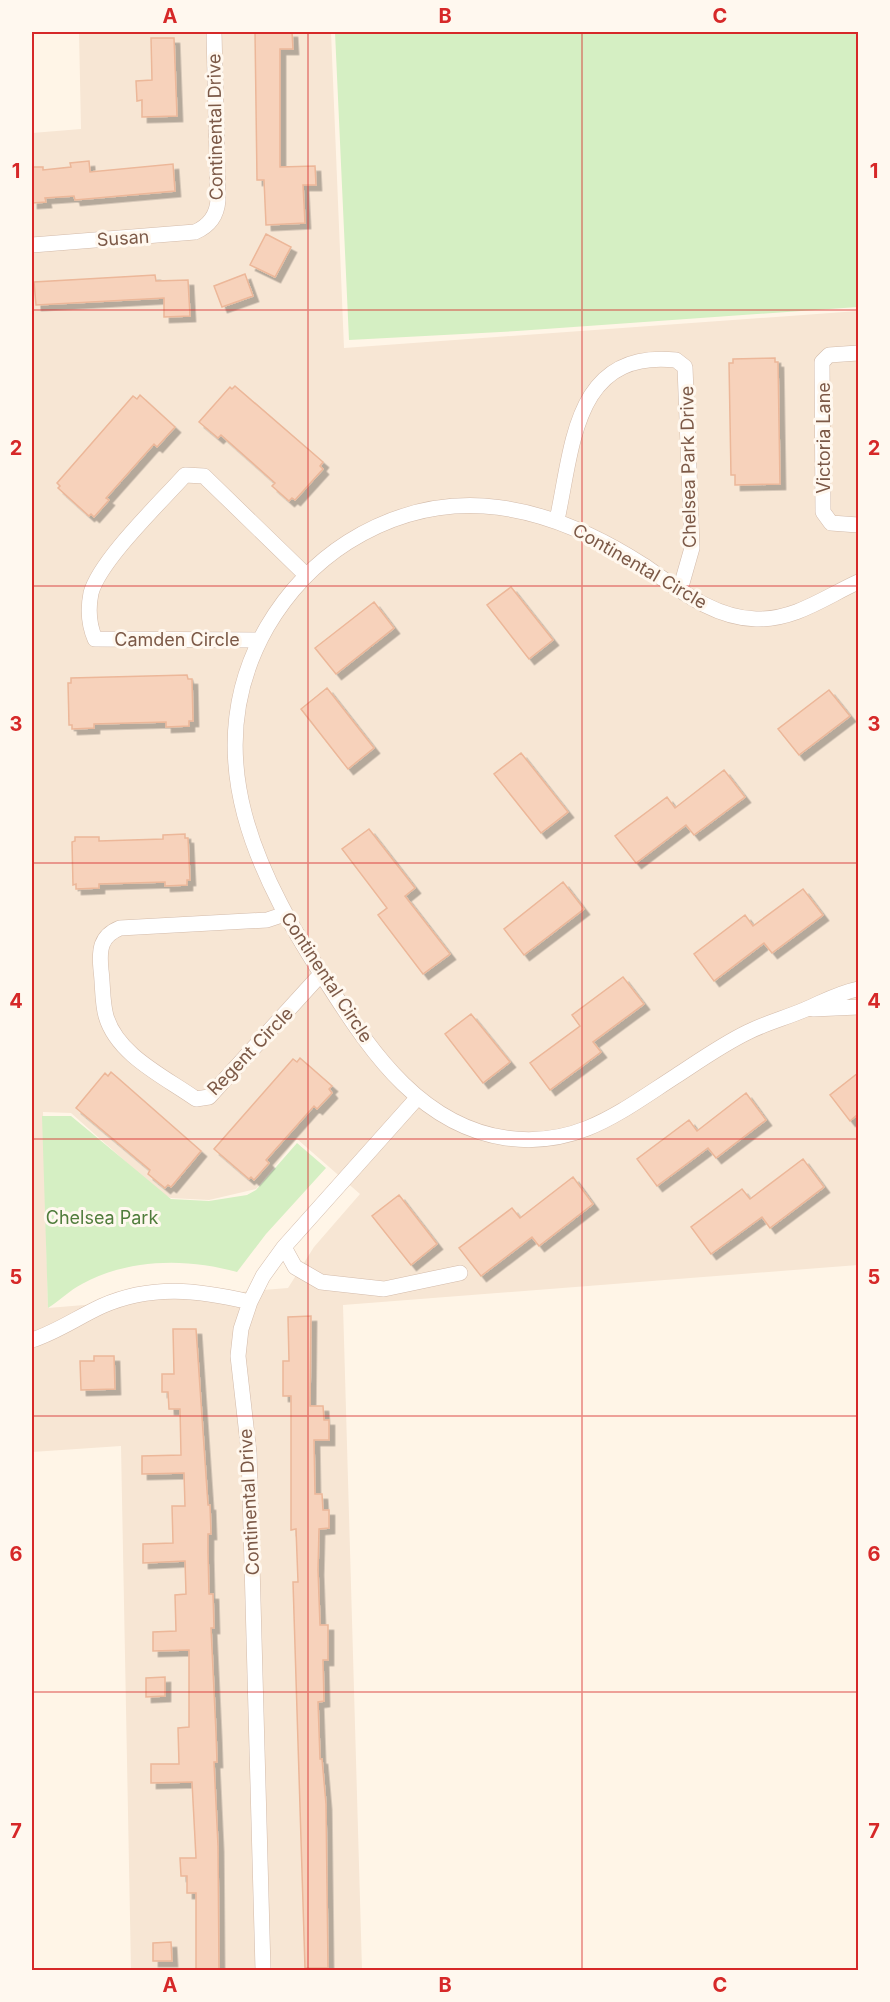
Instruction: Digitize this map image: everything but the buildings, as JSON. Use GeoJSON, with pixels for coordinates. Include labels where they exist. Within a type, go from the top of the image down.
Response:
{"type":"FeatureCollection","features":[{"type":"Feature","properties":{"kind":"street","name":"Continental Drive"},"geometry":{"type":"LineString","coordinates":[[210,221],[216,213],[218,200],[214,32]]}},
{"type":"Feature","properties":{"kind":"street","name":"Susan"},"geometry":{"type":"LineString","coordinates":[[32,245],[195,232],[210,221]]}},
{"type":"Feature","properties":{"kind":"street","name":"Victoria Lane"},"geometry":{"type":"LineString","coordinates":[[858,353],[829,356],[822,362],[823,512],[831,523],[858,525]]}},
{"type":"Feature","properties":{"kind":"street","name":"Chelsea Park Drive"},"geometry":{"type":"LineString","coordinates":[[557,520],[578,422],[584,405],[598,383],[628,363],[676,360],[685,367],[692,548],[680,590]]}},
{"type":"Feature","properties":{"kind":"street","name":"Camden Circle"},"geometry":{"type":"LineString","coordinates":[[260,640],[94,639],[89,611],[92,592],[108,562],[185,475],[191,474],[204,476],[306,575]]}},
{"type":"Feature","properties":{"kind":"street","name":"Continental Circle"},"geometry":{"type":"LineString","coordinates":[[858,582],[809,608],[786,616],[763,619],[735,616],[712,609],[613,546],[557,520],[529,511],[502,507],[474,506],[419,513],[393,521],[348,542],[306,575],[274,616],[249,665],[237,714],[234,753],[240,806],[255,849],[285,914],[321,974],[377,1055],[396,1078],[443,1118],[482,1133],[525,1140],[560,1137],[612,1118],[743,1035],[804,1010],[837,993],[858,989]]}},
{"type":"Feature","properties":{"kind":"street","name":"Regent Circle"},"geometry":{"type":"LineString","coordinates":[[285,914],[267,920],[120,928],[108,933],[101,947],[100,959],[106,1014],[112,1032],[127,1050],[196,1100],[209,1097],[321,974]]}},
{"type":"Feature","properties":{"kind":"street","name":"Continental Circle"},"geometry":{"type":"LineString","coordinates":[[804,1010],[858,1006]]}},
{"type":"Feature","properties":{"kind":"street","name":"Continental Drive"},"geometry":{"type":"LineString","coordinates":[[263,1971],[249,1453],[238,1356],[242,1329],[250,1302],[263,1276],[284,1247],[418,1097]]}},
{"type":"Feature","properties":{"kind":"street"},"geometry":{"type":"LineString","coordinates":[[284,1247],[295,1267],[321,1282],[384,1289],[460,1273]]}},
{"type":"Feature","properties":{"kind":"street"},"geometry":{"type":"LineString","coordinates":[[32,1340],[51,1334],[104,1305],[149,1292],[192,1290],[250,1302]]}},
{"type":"Feature","properties":{"kind":"shaded area"},"geometry":{"type":"Polygon","coordinates":[[[79,32],[331,32],[344,348],[858,311],[858,1265],[343,1305],[362,1970],[131,1970],[121,1446],[32,1452],[32,133],[81,129],[79,32]],[[43,1112],[48,1308],[288,1288],[314,1247],[360,1194],[297,1139],[256,1189],[209,1200],[171,1198],[162,1194],[71,1113],[43,1112]]]}},
{"type":"Feature","properties":{"kind":"green space"},"geometry":{"type":"Polygon","coordinates":[[[335,32],[858,32],[858,307],[517,331],[349,340],[335,32]]]}},
{"type":"Feature","properties":{"kind":"green space","name":"Chelsea Park"},"geometry":{"type":"Polygon","coordinates":[[[42,1116],[71,1116],[171,1199],[209,1201],[247,1195],[256,1190],[297,1143],[326,1168],[266,1234],[237,1272],[199,1264],[139,1265],[100,1275],[73,1289],[48,1308],[42,1116]]]}}]}
